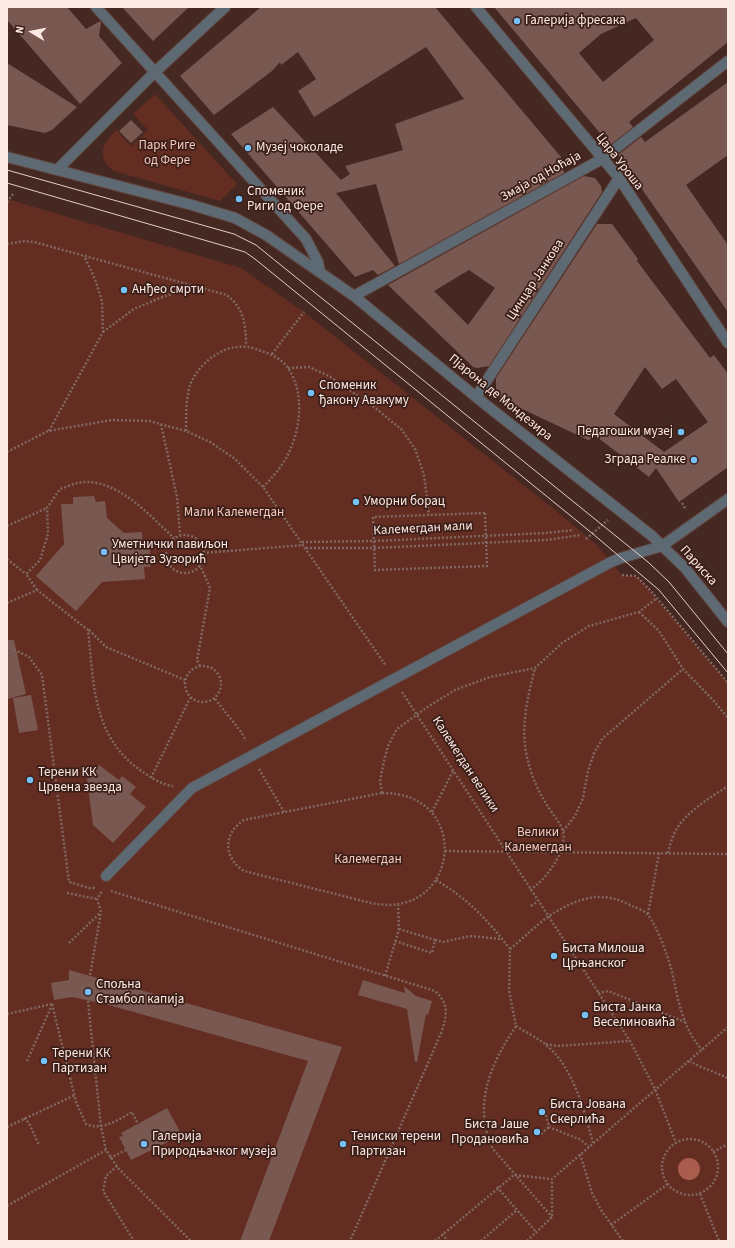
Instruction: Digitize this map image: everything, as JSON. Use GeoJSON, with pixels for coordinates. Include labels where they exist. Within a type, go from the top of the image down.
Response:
{"type":"FeatureCollection","features":[{"type":"Feature","properties":{"kind":"street"},"geometry":{"type":"LineString","coordinates":[[96,7],[306,239],[314,252],[320,272]]}},
{"type":"Feature","properties":{"kind":"street"},"geometry":{"type":"LineString","coordinates":[[58,169],[155,72],[225,7]]}},
{"type":"Feature","properties":{"kind":"street","name":"Цара Уроша"},"geometry":{"type":"LineString","coordinates":[[476,7],[619,178],[728,343]]}},
{"type":"Feature","properties":{"kind":"street","name":"Змаја од Ноћаја"},"geometry":{"type":"LineString","coordinates":[[354,296],[602,159],[728,61]]}},
{"type":"Feature","properties":{"kind":"street","name":"Пјарона де Мондезира"},"geometry":{"type":"LineString","coordinates":[[7,157],[58,169],[236,218],[266,235],[354,296],[476,397],[620,510],[662,546]]}},
{"type":"Feature","properties":{"kind":"street","name":"Цинцар Јанкова"},"geometry":{"type":"LineString","coordinates":[[476,397],[619,178]]}},
{"type":"Feature","properties":{"kind":"street"},"geometry":{"type":"LineString","coordinates":[[106,876],[192,788],[611,562],[662,546],[728,499]]}},
{"type":"Feature","properties":{"kind":"street","name":"Париска"},"geometry":{"type":"LineString","coordinates":[[662,546],[686,568],[728,622]]}},
{"type":"Feature","properties":{"kind":"path"},"geometry":{"type":"LineString","coordinates":[[7,202],[13,194]]}},
{"type":"Feature","properties":{"kind":"path"},"geometry":{"type":"LineString","coordinates":[[7,244],[24,240],[227,295],[237,303],[242,314],[246,332],[246,346]]}},
{"type":"Feature","properties":{"kind":"path"},"geometry":{"type":"LineString","coordinates":[[84,256],[95,279],[102,301],[103,332]]}},
{"type":"Feature","properties":{"kind":"path"},"geometry":{"type":"LineString","coordinates":[[48,431],[103,332],[134,309],[165,296],[197,288]]}},
{"type":"Feature","properties":{"kind":"path"},"geometry":{"type":"LineString","coordinates":[[272,354],[304,312]]}},
{"type":"Feature","properties":{"kind":"path"},"geometry":{"type":"LineString","coordinates":[[186,431],[190,386],[201,366],[215,354],[237,347],[246,346],[272,354],[288,368],[299,395],[299,420],[290,451],[263,487]]}},
{"type":"Feature","properties":{"kind":"path"},"geometry":{"type":"LineString","coordinates":[[288,368],[309,367],[329,376],[374,407],[402,430],[415,449],[424,475],[429,515]]}},
{"type":"Feature","properties":{"kind":"path"},"geometry":{"type":"LineString","coordinates":[[7,452],[48,431],[112,420],[149,421],[186,431],[210,442],[235,459],[263,487],[305,546],[394,680]]}},
{"type":"Feature","properties":{"kind":"path"},"geometry":{"type":"LineString","coordinates":[[160,424],[176,489],[180,535]]}},
{"type":"Feature","properties":{"kind":"path"},"geometry":{"type":"LineString","coordinates":[[7,526],[47,508],[60,489],[83,482],[108,486],[135,502],[174,538]]}},
{"type":"Feature","properties":{"kind":"path"},"geometry":{"type":"LineString","coordinates":[[26,574],[40,560],[48,534],[47,508]]}},
{"type":"Feature","properties":{"kind":"path"},"geometry":{"type":"LineString","coordinates":[[485,513],[486,535],[487,566],[375,570],[373,517],[485,513]]}},
{"type":"Feature","properties":{"kind":"path","name":"Калемегдан мали"},"geometry":{"type":"LineString","coordinates":[[302,542],[374,541],[546,533],[574,530]]}},
{"type":"Feature","properties":{"kind":"path"},"geometry":{"type":"LineString","coordinates":[[180,535],[193,537],[198,541],[203,553],[200,565],[195,570],[182,572],[171,567],[167,561],[166,548],[174,538],[180,535]]}},
{"type":"Feature","properties":{"kind":"path","name":"Калемегдан мали"},"geometry":{"type":"LineString","coordinates":[[203,553],[305,546],[374,548],[546,540],[581,535]]}},
{"type":"Feature","properties":{"kind":"path"},"geometry":{"type":"LineString","coordinates":[[7,559],[26,574],[37,590],[88,630],[106,647],[185,680]]}},
{"type":"Feature","properties":{"kind":"path"},"geometry":{"type":"LineString","coordinates":[[611,562],[622,575],[636,576],[728,683]]}},
{"type":"Feature","properties":{"kind":"path"},"geometry":{"type":"LineString","coordinates":[[200,565],[210,588],[197,660],[200,666]]}},
{"type":"Feature","properties":{"kind":"path"},"geometry":{"type":"LineString","coordinates":[[7,603],[37,590]]}},
{"type":"Feature","properties":{"kind":"path"},"geometry":{"type":"LineString","coordinates":[[382,793],[380,781],[388,746],[397,729],[417,714],[455,690],[490,677],[535,668],[562,643],[589,626],[639,612],[656,598]]}},
{"type":"Feature","properties":{"kind":"path"},"geometry":{"type":"LineString","coordinates":[[639,612],[659,631],[683,669],[728,718]]}},
{"type":"Feature","properties":{"kind":"path"},"geometry":{"type":"LineString","coordinates":[[88,630],[94,686],[99,715],[116,749],[132,764],[151,778],[171,786],[192,788]]}},
{"type":"Feature","properties":{"kind":"path"},"geometry":{"type":"LineString","coordinates":[[7,646],[29,657],[42,675],[69,882],[89,888],[103,888],[97,900],[101,912],[90,975]]}},
{"type":"Feature","properties":{"kind":"path"},"geometry":{"type":"LineString","coordinates":[[200,666],[207,666],[218,674],[221,687],[215,699],[209,702],[195,702],[190,698],[185,689],[185,680],[190,671],[200,666]]}},
{"type":"Feature","properties":{"kind":"path"},"geometry":{"type":"LineString","coordinates":[[535,668],[528,694],[524,727],[526,751],[532,778],[563,831]]}},
{"type":"Feature","properties":{"kind":"path"},"geometry":{"type":"LineString","coordinates":[[530,890],[539,884],[561,852],[563,831],[575,816],[583,798],[588,771],[594,753],[603,738],[683,669]]}},
{"type":"Feature","properties":{"kind":"path","name":"Калемегдан велики"},"geometry":{"type":"LineString","coordinates":[[394,680],[630,1041],[655,1089],[676,1143]]}},
{"type":"Feature","properties":{"kind":"path"},"geometry":{"type":"LineString","coordinates":[[151,778],[190,698]]}},
{"type":"Feature","properties":{"kind":"path"},"geometry":{"type":"LineString","coordinates":[[432,812],[453,771]]}},
{"type":"Feature","properties":{"kind":"path"},"geometry":{"type":"LineString","coordinates":[[668,853],[676,829],[684,820],[728,786]]}},
{"type":"Feature","properties":{"kind":"path"},"geometry":{"type":"LineString","coordinates":[[382,793],[396,793],[410,796],[422,803],[432,812],[440,824],[444,837],[446,851],[444,864],[436,880],[422,895],[398,905],[378,904],[244,871],[234,863],[228,852],[229,836],[238,824],[244,820],[382,793]]}},
{"type":"Feature","properties":{"kind":"path"},"geometry":{"type":"LineString","coordinates":[[446,851],[728,854]]}},
{"type":"Feature","properties":{"kind":"path"},"geometry":{"type":"LineString","coordinates":[[648,914],[659,853]]}},
{"type":"Feature","properties":{"kind":"path"},"geometry":{"type":"LineString","coordinates":[[436,880],[459,894],[475,908],[510,949],[509,990],[516,1026],[502,1046],[490,1075],[484,1105],[486,1136],[493,1149],[514,1175],[552,1217]]}},
{"type":"Feature","properties":{"kind":"path"},"geometry":{"type":"LineString","coordinates":[[111,891],[435,991],[444,999],[446,1019],[350,1241]]}},
{"type":"Feature","properties":{"kind":"path"},"geometry":{"type":"LineString","coordinates":[[67,893],[97,900]]}},
{"type":"Feature","properties":{"kind":"path"},"geometry":{"type":"LineString","coordinates":[[510,949],[548,917],[580,900],[594,897],[610,898],[624,902],[648,914],[663,943],[685,1022],[694,1040],[702,1050]]}},
{"type":"Feature","properties":{"kind":"path"},"geometry":{"type":"LineString","coordinates":[[531,906],[538,901]]}},
{"type":"Feature","properties":{"kind":"path"},"geometry":{"type":"LineString","coordinates":[[386,976],[399,929],[398,905]]}},
{"type":"Feature","properties":{"kind":"path"},"geometry":{"type":"LineString","coordinates":[[69,943],[101,912]]}},
{"type":"Feature","properties":{"kind":"path"},"geometry":{"type":"LineString","coordinates":[[399,929],[443,942],[470,936],[502,939]]}},
{"type":"Feature","properties":{"kind":"path"},"geometry":{"type":"LineString","coordinates":[[397,936],[401,938]]}},
{"type":"Feature","properties":{"kind":"path"},"geometry":{"type":"LineString","coordinates":[[396,941],[432,953],[435,940]]}},
{"type":"Feature","properties":{"kind":"path"},"geometry":{"type":"LineString","coordinates":[[429,946],[433,947]]}},
{"type":"Feature","properties":{"kind":"path"},"geometry":{"type":"LineString","coordinates":[[598,993],[608,991],[685,1022]]}},
{"type":"Feature","properties":{"kind":"path"},"geometry":{"type":"LineString","coordinates":[[88,1001],[101,1127],[106,1150],[110,1158],[117,1166],[191,1241]]}},
{"type":"Feature","properties":{"kind":"path"},"geometry":{"type":"LineString","coordinates":[[52,1004],[75,1095],[86,1124],[91,1127],[101,1127],[132,1112],[138,1124]]}},
{"type":"Feature","properties":{"kind":"path"},"geometry":{"type":"LineString","coordinates":[[7,1014],[52,1004]]}},
{"type":"Feature","properties":{"kind":"path"},"geometry":{"type":"LineString","coordinates":[[27,1061],[52,1004]]}},
{"type":"Feature","properties":{"kind":"path"},"geometry":{"type":"LineString","coordinates":[[516,1026],[545,1044],[558,1058],[569,1076],[593,1143]]}},
{"type":"Feature","properties":{"kind":"path"},"geometry":{"type":"LineString","coordinates":[[435,1241],[514,1175],[552,1179],[728,1027]]}},
{"type":"Feature","properties":{"kind":"path"},"geometry":{"type":"LineString","coordinates":[[545,1044],[557,1046],[630,1041]]}},
{"type":"Feature","properties":{"kind":"path"},"geometry":{"type":"LineString","coordinates":[[689,1060],[699,1066],[728,1078]]}},
{"type":"Feature","properties":{"kind":"path"},"geometry":{"type":"LineString","coordinates":[[7,1127],[75,1095]]}},
{"type":"Feature","properties":{"kind":"path"},"geometry":{"type":"LineString","coordinates":[[546,1115],[549,1127]]}},
{"type":"Feature","properties":{"kind":"path"},"geometry":{"type":"LineString","coordinates":[[24,1118],[29,1122],[39,1146]]}},
{"type":"Feature","properties":{"kind":"path"},"geometry":{"type":"LineString","coordinates":[[549,1127],[582,1140],[589,1147]]}},
{"type":"Feature","properties":{"kind":"path"},"geometry":{"type":"LineString","coordinates":[[541,1134],[549,1127]]}},
{"type":"Feature","properties":{"kind":"path"},"geometry":{"type":"LineString","coordinates":[[683,1140],[697,1140],[709,1146],[717,1159],[717,1176],[713,1184],[700,1194],[691,1196],[682,1195],[674,1191],[663,1176],[662,1166],[666,1153],[676,1143],[683,1140]]}},
{"type":"Feature","properties":{"kind":"path"},"geometry":{"type":"LineString","coordinates":[[713,1152],[728,1144]]}},
{"type":"Feature","properties":{"kind":"path"},"geometry":{"type":"LineString","coordinates":[[7,1206],[106,1150]]}},
{"type":"Feature","properties":{"kind":"path"},"geometry":{"type":"LineString","coordinates":[[110,1158],[126,1150]]}},
{"type":"Feature","properties":{"kind":"path"},"geometry":{"type":"LineString","coordinates":[[580,1154],[592,1193],[600,1210],[622,1241]]}},
{"type":"Feature","properties":{"kind":"path"},"geometry":{"type":"LineString","coordinates":[[117,1166],[106,1176],[103,1191],[134,1241]]}},
{"type":"Feature","properties":{"kind":"path"},"geometry":{"type":"LineString","coordinates":[[527,1241],[552,1217],[552,1179]]}},
{"type":"Feature","properties":{"kind":"path"},"geometry":{"type":"LineString","coordinates":[[611,1225],[668,1184]]}},
{"type":"Feature","properties":{"kind":"path"},"geometry":{"type":"LineString","coordinates":[[498,1187],[537,1232]]}},
{"type":"Feature","properties":{"kind":"path"},"geometry":{"type":"LineString","coordinates":[[700,1194],[719,1241]]}},
{"type":"Feature","properties":{"kind":"path"},"geometry":{"type":"LineString","coordinates":[[481,1241],[517,1210]]}},
{"type":"Feature","properties":{"kind":"path"},"geometry":{"type":"LineString","coordinates":[[442,1234],[448,1241]]}},
{"type":"Feature","properties":{"kind":"green space","name":"Парк Риге од Фере"},"geometry":{"type":"Polygon","coordinates":[[[155,94],[237,184],[220,201],[114,171],[104,161],[103,150],[111,135],[116,130],[131,146],[148,130],[133,114],[155,94]]]}},
{"type":"Feature","properties":{"kind":"green space","name":"Калемегдан"},"geometry":{"type":"Polygon","coordinates":[[[7,199],[241,268],[304,312],[555,510],[596,544],[622,575],[636,576],[641,580],[728,683],[728,1241],[7,1241],[7,199]]]}},
{"type":"Feature","properties":{"kind":"shaded area"},"geometry":{"type":"Polygon","coordinates":[[[689,1158],[697,1161],[700,1169],[697,1177],[689,1180],[681,1177],[678,1169],[681,1161],[689,1158]]]}},
{"type":"Feature","properties":{"kind":"building"},"geometry":{"type":"Polygon","coordinates":[[[7,7],[67,7],[86,29],[100,21],[99,36],[122,63],[80,104],[7,20],[7,7]]]}},
{"type":"Feature","properties":{"kind":"building"},"geometry":{"type":"Polygon","coordinates":[[[122,7],[189,7],[153,41],[122,7]]]}},
{"type":"Feature","properties":{"kind":"building"},"geometry":{"type":"Polygon","coordinates":[[[261,7],[435,7],[561,157],[564,173],[399,264],[376,184],[336,193],[395,266],[378,275],[373,270],[355,277],[231,134],[273,107],[341,180],[350,174],[345,166],[403,150],[395,124],[464,99],[426,47],[314,117],[298,91],[316,79],[298,52],[281,65],[280,62],[272,71],[214,115],[180,76],[261,7]]]}},
{"type":"Feature","properties":{"kind":"building"},"geometry":{"type":"Polygon","coordinates":[[[494,7],[728,7],[728,42],[629,122],[633,127],[610,145],[494,7]],[[636,18],[601,34],[579,53],[603,82],[654,40],[636,18]]]}},
{"type":"Feature","properties":{"kind":"building"},"geometry":{"type":"Polygon","coordinates":[[[7,63],[77,107],[52,130],[45,133],[7,125],[7,63]]]}},
{"type":"Feature","properties":{"kind":"building"},"geometry":{"type":"Polygon","coordinates":[[[728,82],[728,155],[686,185],[728,245],[728,312],[618,155],[641,137],[645,142],[728,82]]]}},
{"type":"Feature","properties":{"kind":"building"},"geometry":{"type":"Polygon","coordinates":[[[131,120],[143,132],[131,143],[119,131],[131,120]]]}},
{"type":"Feature","properties":{"kind":"building"},"geometry":{"type":"Polygon","coordinates":[[[584,176],[595,178],[601,186],[602,192],[489,366],[477,368],[473,367],[388,285],[584,176]],[[469,270],[434,291],[468,325],[495,288],[469,270]]]}},
{"type":"Feature","properties":{"kind":"building"},"geometry":{"type":"Polygon","coordinates":[[[597,224],[612,224],[638,259],[637,261],[710,358],[714,355],[728,374],[728,467],[679,502],[656,468],[649,477],[597,437],[588,440],[501,399],[496,393],[496,378],[597,224]],[[645,367],[614,414],[664,452],[708,422],[676,379],[662,389],[645,367]]]}},
{"type":"Feature","properties":{"kind":"building","name":"Уметнички павиљон Цвијета Зузорић"},"geometry":{"type":"Polygon","coordinates":[[[94,496],[96,502],[105,501],[107,518],[124,533],[142,532],[143,546],[150,546],[150,567],[144,567],[145,579],[102,582],[76,611],[36,576],[64,544],[61,504],[73,504],[73,497],[94,496]]]}},
{"type":"Feature","properties":{"kind":"building"},"geometry":{"type":"Polygon","coordinates":[[[7,640],[14,640],[26,694],[7,699],[7,640]]]}},
{"type":"Feature","properties":{"kind":"building"},"geometry":{"type":"Polygon","coordinates":[[[31,695],[38,730],[19,733],[13,698],[31,695]]]}},
{"type":"Feature","properties":{"kind":"building"},"geometry":{"type":"Polygon","coordinates":[[[99,765],[119,780],[122,776],[136,787],[130,794],[146,807],[113,843],[93,825],[87,779],[99,765]]]}},
{"type":"Feature","properties":{"kind":"building"},"geometry":{"type":"Polygon","coordinates":[[[69,970],[342,1047],[269,1241],[240,1241],[308,1061],[105,1004],[72,997],[54,1000],[51,983],[69,980],[69,970]]]}},
{"type":"Feature","properties":{"kind":"building"},"geometry":{"type":"Polygon","coordinates":[[[363,980],[405,993],[404,986],[416,996],[432,1001],[428,1015],[426,1014],[417,1062],[415,1062],[407,1009],[358,995],[363,980]]]}},
{"type":"Feature","properties":{"kind":"building","name":"Галерија Природњачког музеја"},"geometry":{"type":"Polygon","coordinates":[[[167,1108],[182,1135],[131,1160],[119,1137],[123,1136],[121,1133],[167,1108]]]}},
{"type":"Feature","properties":{"kind":"tram line"},"geometry":{"type":"LineString","coordinates":[[7,170],[234,234],[256,245],[648,562],[669,582],[728,654]]}},
{"type":"Feature","properties":{"kind":"tram line"},"geometry":{"type":"LineString","coordinates":[[7,183],[245,252],[593,534],[659,590],[728,673]]}},
{"type":"Feature","properties":{"kind":"place","name":"Галерија фресака"},"geometry":{"type":"Point","coordinates":[517,21]}},
{"type":"Feature","properties":{"kind":"place","name":"Музеј чоколаде"},"geometry":{"type":"Point","coordinates":[248,148]}},
{"type":"Feature","properties":{"kind":"place","name":"Споменик Риги од Фере"},"geometry":{"type":"Point","coordinates":[239,199]}},
{"type":"Feature","properties":{"kind":"place","name":"Анђео смрти"},"geometry":{"type":"Point","coordinates":[124,290]}},
{"type":"Feature","properties":{"kind":"place","name":"Споменик ђакону Авакуму"},"geometry":{"type":"Point","coordinates":[311,393]}},
{"type":"Feature","properties":{"kind":"place","name":"Педагошки музеј"},"geometry":{"type":"Point","coordinates":[681,432]}},
{"type":"Feature","properties":{"kind":"place","name":"Зграда Реалке"},"geometry":{"type":"Point","coordinates":[694,460]}},
{"type":"Feature","properties":{"kind":"place","name":"Уморни борац"},"geometry":{"type":"Point","coordinates":[356,502]}},
{"type":"Feature","properties":{"kind":"place","name":"Уметнички павиљон Цвијета Зузорић"},"geometry":{"type":"Point","coordinates":[104,552]}},
{"type":"Feature","properties":{"kind":"place","name":"Терени КК Црвена звезда"},"geometry":{"type":"Point","coordinates":[30,780]}},
{"type":"Feature","properties":{"kind":"place","name":"Биста Милоша Црњанског"},"geometry":{"type":"Point","coordinates":[554,956]}},
{"type":"Feature","properties":{"kind":"place","name":"Спољна Стамбол капија"},"geometry":{"type":"Point","coordinates":[88,992]}},
{"type":"Feature","properties":{"kind":"place","name":"Биста Јанка Веселиновића"},"geometry":{"type":"Point","coordinates":[585,1015]}},
{"type":"Feature","properties":{"kind":"place","name":"Терени КК Партизан"},"geometry":{"type":"Point","coordinates":[44,1061]}},
{"type":"Feature","properties":{"kind":"place","name":"Биста Јована Скерлића"},"geometry":{"type":"Point","coordinates":[542,1112]}},
{"type":"Feature","properties":{"kind":"place","name":"Биста Јаше Продановића"},"geometry":{"type":"Point","coordinates":[537,1132]}},
{"type":"Feature","properties":{"kind":"place","name":"Галерија Природњачког музеја"},"geometry":{"type":"Point","coordinates":[144,1144]}},
{"type":"Feature","properties":{"kind":"place","name":"Тениски терени Партизан"},"geometry":{"type":"Point","coordinates":[343,1144]}},
{"type":"Feature","properties":{"kind":"park label","name":"Мали Калемегдан"},"geometry":{"type":"Point","coordinates":[234,513]}},
{"type":"Feature","properties":{"kind":"park label","name":"Велики Калемегдан"},"geometry":{"type":"Point","coordinates":[538,840]}}]}
